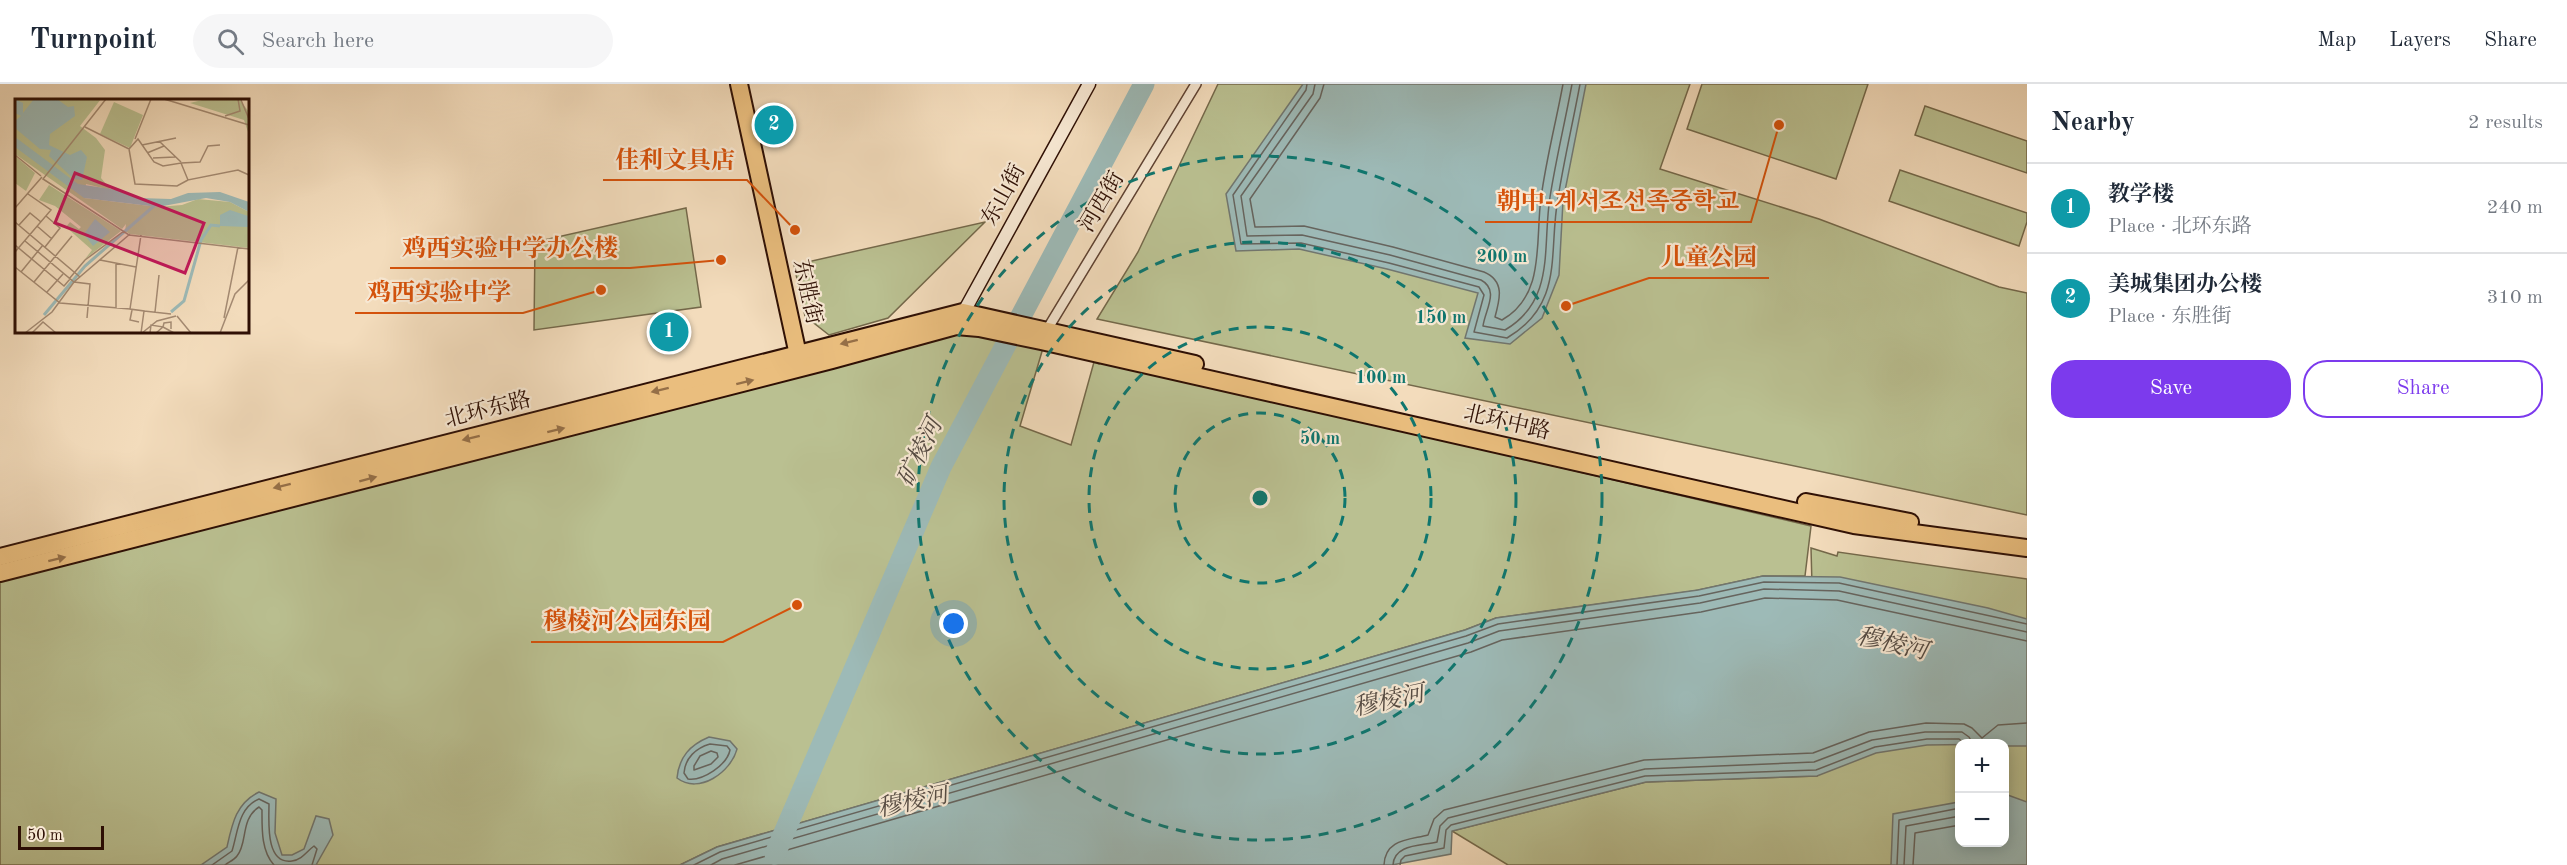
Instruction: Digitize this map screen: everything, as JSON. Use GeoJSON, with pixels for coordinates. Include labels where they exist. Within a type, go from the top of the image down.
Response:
{"type":"FeatureCollection","features":[{"type":"Feature","properties":{"kind":"highway","name":"东胜街"},"geometry":{"type":"LineString","coordinates":[[739,84],[800,361]]}},
{"type":"Feature","properties":{"kind":"highway","name":"北环东路"},"geometry":{"type":"LineString","coordinates":[[0,573],[959,319],[983,322]]}},
{"type":"Feature","properties":{"kind":"highway","name":"北环中路"},"geometry":{"type":"LineString","coordinates":[[983,322],[1854,525],[2027,548]]}},
{"type":"Feature","properties":{"kind":"highway","name":"北环中路"},"geometry":{"type":"LineString","coordinates":[[1044,336],[1827,507],[1920,524],[2027,537]]}},
{"type":"Feature","properties":{"kind":"highway","name":"北环东路"},"geometry":{"type":"LineString","coordinates":[[0,557],[800,361]]}},
{"type":"Feature","properties":{"kind":"main road","name":"东山街"},"geometry":{"type":"LineString","coordinates":[[959,319],[1089,84]]}},
{"type":"Feature","properties":{"kind":"street","name":"河西街"},"geometry":{"type":"LineString","coordinates":[[1044,336],[1196,84]]}},
{"type":"Feature","properties":{"kind":"green space"},"geometry":{"type":"Polygon","coordinates":[[[1218,84],[1690,84],[1660,169],[1819,219],[1999,287],[2027,293],[2027,515],[1097,319],[1138,252],[1218,84]]]}},
{"type":"Feature","properties":{"kind":"green space"},"geometry":{"type":"Polygon","coordinates":[[[1702,84],[1868,84],[1836,179],[1687,129],[1702,84]]]}},
{"type":"Feature","properties":{"kind":"green space"},"geometry":{"type":"Polygon","coordinates":[[[1925,106],[2027,141],[2027,173],[1915,135],[1925,106]]]}},
{"type":"Feature","properties":{"kind":"green space"},"geometry":{"type":"Polygon","coordinates":[[[1900,170],[2027,213],[2027,222],[2019,246],[1889,201],[1900,170]]]}},
{"type":"Feature","properties":{"kind":"green space"},"geometry":{"type":"Polygon","coordinates":[[[686,208],[701,307],[534,330],[535,242],[686,208]]]}},
{"type":"Feature","properties":{"kind":"green space"},"geometry":{"type":"Polygon","coordinates":[[[985,222],[888,318],[829,335],[805,316],[794,265],[985,222]]]}},
{"type":"Feature","properties":{"kind":"green space"},"geometry":{"type":"Polygon","coordinates":[[[958,331],[1043,348],[1020,426],[1071,445],[1094,362],[1099,364],[1100,360],[1811,526],[1805,576],[1763,576],[1694,591],[1496,618],[1465,630],[717,847],[680,865],[0,865],[0,577],[958,331]]]}},
{"type":"Feature","properties":{"kind":"green space"},"geometry":{"type":"Polygon","coordinates":[[[1811,548],[1837,556],[1838,552],[2027,579],[2027,865],[1508,865],[1452,831],[1646,782],[1817,776],[1811,548]]]}},
{"type":"Feature","properties":{"kind":"water"},"geometry":{"type":"Polygon","coordinates":[[[1303,84],[1586,84],[1563,201],[1559,275],[1542,318],[1510,344],[1465,338],[1478,293],[1299,249],[1236,251],[1226,194],[1303,84]]]}},
{"type":"Feature","properties":{"kind":"water","name":"穆棱河"},"geometry":{"type":"Polygon","coordinates":[[[1763,576],[1840,577],[1988,608],[2027,619],[2027,746],[2009,746],[2009,739],[1955,739],[1955,745],[1927,745],[1876,753],[1817,776],[1646,782],[1452,831],[1451,854],[1392,865],[680,865],[717,847],[1465,630],[1496,618],[1698,590],[1763,576]]]}},
{"type":"Feature","properties":{"kind":"water"},"geometry":{"type":"Polygon","coordinates":[[[709,737],[730,741],[737,749],[728,766],[721,773],[704,782],[686,783],[677,778],[683,758],[691,748],[709,737]]]}},
{"type":"Feature","properties":{"kind":"water"},"geometry":{"type":"Polygon","coordinates":[[[259,792],[276,799],[275,833],[282,855],[292,855],[304,849],[316,816],[329,819],[333,835],[316,865],[201,865],[227,847],[233,822],[240,808],[259,792]]]}},
{"type":"Feature","properties":{"kind":"water"},"geometry":{"type":"Polygon","coordinates":[[[2009,795],[2027,802],[2027,865],[1891,865],[1893,814],[1955,803],[1955,847],[2009,847],[2009,795]]]}},
{"type":"Feature","properties":{"kind":"waterway","name":"矿棱河"},"geometry":{"type":"LineString","coordinates":[[775,854],[941,467],[1144,84]]}},
{"type":"Feature","properties":{"kind":"place","name":"美城集团办公楼"},"geometry":{"type":"Point","coordinates":[774,125]}},
{"type":"Feature","properties":{"kind":"place","name":"朝中-계서조선족중학교"},"geometry":{"type":"Point","coordinates":[1779,125]}},
{"type":"Feature","properties":{"kind":"place","name":"佳利文具店"},"geometry":{"type":"Point","coordinates":[795,230]}},
{"type":"Feature","properties":{"kind":"place","name":"鸡西实验中学办公楼"},"geometry":{"type":"Point","coordinates":[721,260]}},
{"type":"Feature","properties":{"kind":"place","name":"鸡西实验中学"},"geometry":{"type":"Point","coordinates":[601,290]}},
{"type":"Feature","properties":{"kind":"place","name":"儿童公园"},"geometry":{"type":"Point","coordinates":[1566,306]}},
{"type":"Feature","properties":{"kind":"place","name":"教学楼"},"geometry":{"type":"Point","coordinates":[669,332]}},
{"type":"Feature","properties":{"kind":"place","name":"穆棱河公园东园"},"geometry":{"type":"Point","coordinates":[797,605]}}]}
